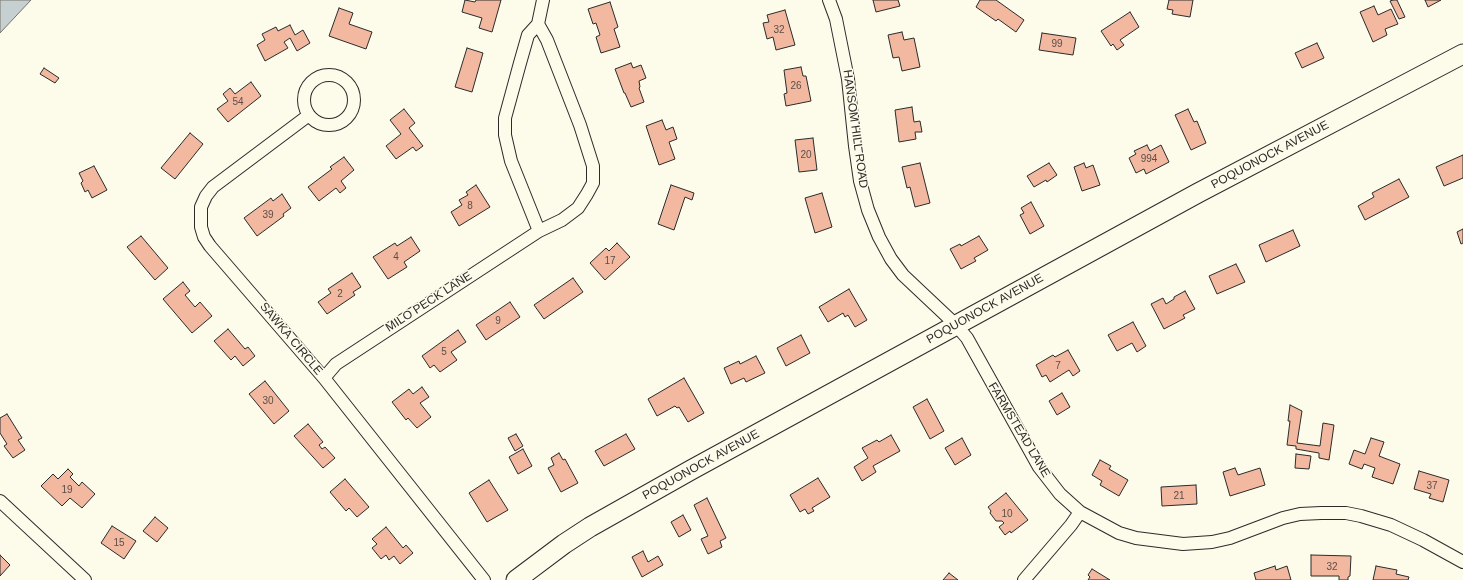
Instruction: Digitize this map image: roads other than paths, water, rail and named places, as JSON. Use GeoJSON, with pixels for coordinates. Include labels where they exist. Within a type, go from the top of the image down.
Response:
{"type":"FeatureCollection","features":[{"type":"Feature","properties":{"kind":"main road","name":"POQUONOCK AVENUE"},"geometry":{"type":"LineString","coordinates":[[516,580],[564,544],[624,507],[955,324],[1191,197],[1463,54]]}},
{"type":"Feature","properties":{"kind":"street"},"geometry":{"type":"LineString","coordinates":[[538,231],[511,161],[505,135],[505,118],[528,35],[538,24],[543,0]]}},
{"type":"Feature","properties":{"kind":"street","name":"HANSOM HILL ROAD"},"geometry":{"type":"LineString","coordinates":[[829,0],[836,19],[844,53],[859,174],[868,210],[879,237],[891,259],[912,284],[955,324]]}},
{"type":"Feature","properties":{"kind":"street","name":"MILO PECK LANE"},"geometry":{"type":"LineString","coordinates":[[324,378],[336,364],[538,231],[562,220],[578,208],[587,194],[593,183],[593,166],[580,125],[547,40],[538,24]]}},
{"type":"Feature","properties":{"kind":"street"},"geometry":{"type":"LineString","coordinates":[[334,76],[342,79],[353,92],[353,109],[342,122],[334,125],[325,125],[317,122],[309,115],[304,99],[306,91],[318,78],[334,76]]}},
{"type":"Feature","properties":{"kind":"street","name":"SAWKA CIRCLE"},"geometry":{"type":"LineString","coordinates":[[309,115],[213,187],[206,196],[201,207],[201,226],[204,237],[210,246],[324,378],[484,580]]}},
{"type":"Feature","properties":{"kind":"street","name":"FARMSTEAD LANE"},"geometry":{"type":"LineString","coordinates":[[955,324],[967,338],[1039,467],[1060,494],[1080,512],[1108,528],[1136,538],[1160,542],[1189,544],[1212,542],[1230,538],[1294,515],[1346,513],[1390,525],[1423,540],[1463,562]]}},
{"type":"Feature","properties":{"kind":"street"},"geometry":{"type":"LineString","coordinates":[[0,501],[85,580]]}},
{"type":"Feature","properties":{"kind":"street"},"geometry":{"type":"LineString","coordinates":[[1024,580],[1071,525],[1080,512]]}}]}
